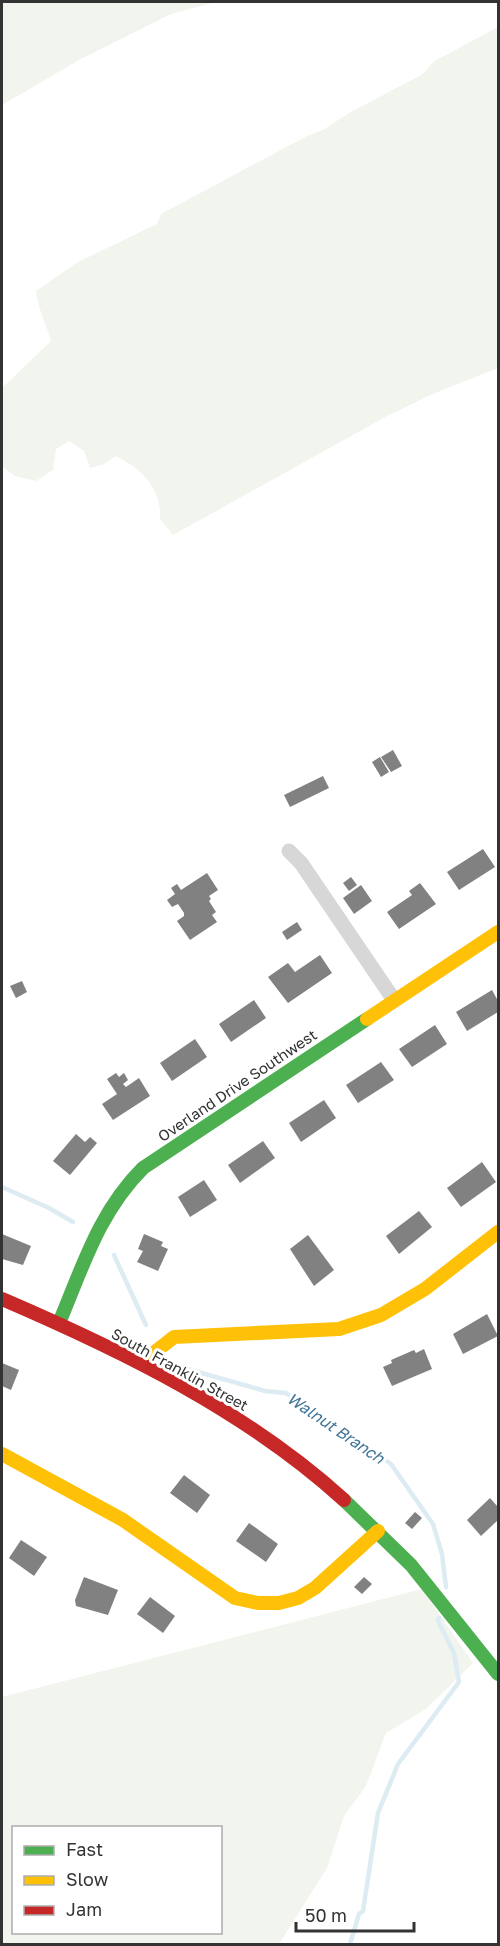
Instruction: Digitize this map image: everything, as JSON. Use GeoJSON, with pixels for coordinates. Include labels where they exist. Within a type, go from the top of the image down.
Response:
{"type":"FeatureCollection","features":[{"type":"Feature","properties":{"kind":"street"},"geometry":{"type":"LineString","coordinates":[[289,852],[301,863],[394,999]]}},
{"type":"Feature","properties":{"kind":"street","name":"Overland Drive Southwest"},"geometry":{"type":"LineString","coordinates":[[59,1323],[105,1214],[123,1188],[143,1168],[498,932]]}},
{"type":"Feature","properties":{"kind":"street"},"geometry":{"type":"LineString","coordinates":[[141,1363],[174,1337],[339,1329],[381,1315],[425,1288],[498,1232]]}},
{"type":"Feature","properties":{"kind":"street","name":"South Franklin Street"},"geometry":{"type":"LineString","coordinates":[[2,1299],[59,1323],[141,1363],[234,1416],[319,1479],[378,1531],[437,1594],[498,1674]]}},
{"type":"Feature","properties":{"kind":"street"},"geometry":{"type":"LineString","coordinates":[[2,1455],[123,1520],[235,1598],[254,1604],[288,1602],[320,1587],[378,1531]]}},
{"type":"Feature","properties":{"kind":"shaded area"},"geometry":{"type":"Polygon","coordinates":[[[2,2],[216,2],[171,14],[79,60],[2,105],[2,2]]]}},
{"type":"Feature","properties":{"kind":"shaded area"},"geometry":{"type":"Polygon","coordinates":[[[498,27],[498,368],[435,393],[387,416],[173,535],[160,519],[157,498],[148,480],[115,456],[104,464],[90,468],[84,451],[69,441],[56,449],[53,470],[36,481],[15,476],[2,466],[2,388],[51,341],[36,291],[78,262],[157,224],[161,214],[307,136],[323,130],[349,113],[423,74],[433,62],[498,27]]]}},
{"type":"Feature","properties":{"kind":"shaded area"},"geometry":{"type":"Polygon","coordinates":[[[422,1589],[473,1663],[426,1709],[386,1733],[366,1786],[344,1816],[327,1868],[279,1944],[2,1944],[2,1697],[422,1589]]]}},
{"type":"Feature","properties":{"kind":"building"},"geometry":{"type":"Polygon","coordinates":[[[393,750],[402,766],[391,772],[381,757],[393,750]]]}},
{"type":"Feature","properties":{"kind":"building"},"geometry":{"type":"Polygon","coordinates":[[[380,757],[389,772],[381,777],[372,762],[380,757]]]}},
{"type":"Feature","properties":{"kind":"building"},"geometry":{"type":"Polygon","coordinates":[[[323,776],[329,788],[290,807],[284,795],[323,776]]]}},
{"type":"Feature","properties":{"kind":"building"},"geometry":{"type":"Polygon","coordinates":[[[483,849],[495,867],[459,890],[447,872],[483,849]]]}},
{"type":"Feature","properties":{"kind":"building"},"geometry":{"type":"Polygon","coordinates":[[[207,873],[218,890],[209,896],[211,899],[209,901],[216,912],[212,915],[217,922],[190,940],[177,921],[184,916],[184,913],[178,904],[172,907],[167,900],[175,894],[171,888],[177,884],[181,890],[207,873]]]}},
{"type":"Feature","properties":{"kind":"building"},"geometry":{"type":"Polygon","coordinates":[[[351,877],[357,885],[349,891],[343,883],[351,877]]]}},
{"type":"Feature","properties":{"kind":"building"},"geometry":{"type":"Polygon","coordinates":[[[420,883],[436,904],[399,929],[387,912],[412,895],[409,891],[420,883]]]}},
{"type":"Feature","properties":{"kind":"building"},"geometry":{"type":"Polygon","coordinates":[[[361,885],[372,901],[354,914],[343,898],[361,885]]]}},
{"type":"Feature","properties":{"kind":"building"},"geometry":{"type":"Polygon","coordinates":[[[297,922],[302,930],[287,940],[282,932],[297,922]]]}},
{"type":"Feature","properties":{"kind":"building"},"geometry":{"type":"Polygon","coordinates":[[[320,955],[332,973],[288,1003],[268,977],[288,963],[295,972],[320,955]]]}},
{"type":"Feature","properties":{"kind":"building"},"geometry":{"type":"Polygon","coordinates":[[[22,981],[27,992],[16,998],[10,986],[22,981]]]}},
{"type":"Feature","properties":{"kind":"building"},"geometry":{"type":"Polygon","coordinates":[[[492,990],[498,1001],[498,1012],[467,1031],[456,1012],[492,990]]]}},
{"type":"Feature","properties":{"kind":"building"},"geometry":{"type":"Polygon","coordinates":[[[254,1000],[266,1018],[231,1042],[219,1024],[254,1000]]]}},
{"type":"Feature","properties":{"kind":"building"},"geometry":{"type":"Polygon","coordinates":[[[435,1025],[447,1044],[412,1067],[399,1049],[435,1025]]]}},
{"type":"Feature","properties":{"kind":"building"},"geometry":{"type":"Polygon","coordinates":[[[195,1039],[207,1057],[172,1081],[160,1063],[195,1039]]]}},
{"type":"Feature","properties":{"kind":"building"},"geometry":{"type":"Polygon","coordinates":[[[381,1062],[394,1080],[358,1103],[346,1085],[381,1062]]]}},
{"type":"Feature","properties":{"kind":"building"},"geometry":{"type":"Polygon","coordinates":[[[116,1073],[119,1077],[124,1073],[128,1080],[123,1084],[126,1087],[139,1078],[150,1096],[113,1120],[102,1104],[117,1094],[107,1079],[116,1073]]]}},
{"type":"Feature","properties":{"kind":"building"},"geometry":{"type":"Polygon","coordinates":[[[324,1100],[336,1118],[301,1142],[289,1123],[324,1100]]]}},
{"type":"Feature","properties":{"kind":"building"},"geometry":{"type":"Polygon","coordinates":[[[76,1134],[85,1142],[90,1137],[97,1143],[70,1175],[53,1161],[76,1134]]]}},
{"type":"Feature","properties":{"kind":"building"},"geometry":{"type":"Polygon","coordinates":[[[263,1141],[275,1158],[240,1183],[228,1165],[263,1141]]]}},
{"type":"Feature","properties":{"kind":"building"},"geometry":{"type":"Polygon","coordinates":[[[482,1162],[496,1182],[461,1207],[447,1188],[482,1162]]]}},
{"type":"Feature","properties":{"kind":"building"},"geometry":{"type":"Polygon","coordinates":[[[204,1180],[217,1200],[190,1217],[178,1197],[204,1180]]]}},
{"type":"Feature","properties":{"kind":"building"},"geometry":{"type":"Polygon","coordinates":[[[419,1211],[432,1227],[399,1254],[386,1236],[419,1211]]]}},
{"type":"Feature","properties":{"kind":"building"},"geometry":{"type":"Polygon","coordinates":[[[2,1234],[31,1246],[23,1265],[2,1259],[2,1234]]]}},
{"type":"Feature","properties":{"kind":"building"},"geometry":{"type":"Polygon","coordinates":[[[144,1234],[163,1242],[161,1246],[168,1249],[158,1271],[137,1262],[143,1251],[138,1249],[144,1234]]]}},
{"type":"Feature","properties":{"kind":"building"},"geometry":{"type":"Polygon","coordinates":[[[308,1235],[334,1270],[314,1286],[290,1249],[308,1235]]]}},
{"type":"Feature","properties":{"kind":"building"},"geometry":{"type":"Polygon","coordinates":[[[487,1314],[498,1336],[463,1354],[453,1334],[487,1314]]]}},
{"type":"Feature","properties":{"kind":"building"},"geometry":{"type":"Polygon","coordinates":[[[424,1349],[432,1369],[392,1386],[383,1367],[392,1363],[391,1360],[414,1350],[416,1353],[424,1349]]]}},
{"type":"Feature","properties":{"kind":"building"},"geometry":{"type":"Polygon","coordinates":[[[2,1363],[19,1370],[11,1390],[2,1386],[2,1363]]]}},
{"type":"Feature","properties":{"kind":"building"},"geometry":{"type":"Polygon","coordinates":[[[184,1475],[210,1495],[197,1513],[170,1493],[184,1475]]]}},
{"type":"Feature","properties":{"kind":"building"},"geometry":{"type":"Polygon","coordinates":[[[490,1498],[498,1507],[498,1520],[481,1536],[467,1520],[490,1498]]]}},
{"type":"Feature","properties":{"kind":"building"},"geometry":{"type":"Polygon","coordinates":[[[415,1512],[422,1518],[412,1529],[405,1523],[415,1512]]]}},
{"type":"Feature","properties":{"kind":"building"},"geometry":{"type":"Polygon","coordinates":[[[249,1523],[278,1544],[266,1562],[236,1541],[249,1523]]]}},
{"type":"Feature","properties":{"kind":"building"},"geometry":{"type":"Polygon","coordinates":[[[21,1540],[47,1557],[34,1576],[9,1558],[21,1540]]]}},
{"type":"Feature","properties":{"kind":"building"},"geometry":{"type":"Polygon","coordinates":[[[84,1577],[118,1590],[108,1615],[76,1606],[75,1600],[84,1577]]]}},
{"type":"Feature","properties":{"kind":"building"},"geometry":{"type":"Polygon","coordinates":[[[364,1577],[372,1584],[362,1594],[354,1587],[364,1577]]]}},
{"type":"Feature","properties":{"kind":"building"},"geometry":{"type":"Polygon","coordinates":[[[150,1597],[175,1616],[163,1633],[137,1614],[150,1597]]]}},
{"type":"Feature","properties":{"kind":"waterway","name":"Walnut Branch"},"geometry":{"type":"LineString","coordinates":[[2,1187],[49,1208],[73,1222]]}},
{"type":"Feature","properties":{"kind":"waterway","name":"Walnut Branch"},"geometry":{"type":"LineString","coordinates":[[114,1255],[146,1325]]}},
{"type":"Feature","properties":{"kind":"waterway","name":"Walnut Branch"},"geometry":{"type":"LineString","coordinates":[[184,1368],[265,1391],[286,1393],[391,1464],[433,1524],[442,1554],[446,1587]]}},
{"type":"Feature","properties":{"kind":"waterway","name":"Walnut Branch"},"geometry":{"type":"LineString","coordinates":[[350,1944],[359,1914],[363,1911],[378,1813],[398,1764],[459,1682],[454,1653],[438,1621],[439,1618]]}},
{"type":"Feature","properties":{"kind":"traffic: fast"},"geometry":{"type":"LineString","coordinates":[[59,1323],[103,1221],[143,1168],[367,1019]]}},
{"type":"Feature","properties":{"kind":"traffic: fast"},"geometry":{"type":"LineString","coordinates":[[344,1500],[411,1565],[498,1674]]}},
{"type":"Feature","properties":{"kind":"traffic: slow"},"geometry":{"type":"LineString","coordinates":[[367,1019],[498,932]]}},
{"type":"Feature","properties":{"kind":"traffic: slow"},"geometry":{"type":"LineString","coordinates":[[141,1363],[174,1337],[339,1329],[381,1315],[425,1289],[498,1232]]}},
{"type":"Feature","properties":{"kind":"traffic: slow"},"geometry":{"type":"LineString","coordinates":[[2,1454],[123,1520],[235,1598],[258,1603],[279,1603],[298,1598],[315,1588],[378,1531]]}},
{"type":"Feature","properties":{"kind":"traffic: jam"},"geometry":{"type":"LineString","coordinates":[[2,1299],[138,1362],[225,1411],[266,1438],[344,1500]]}}]}
